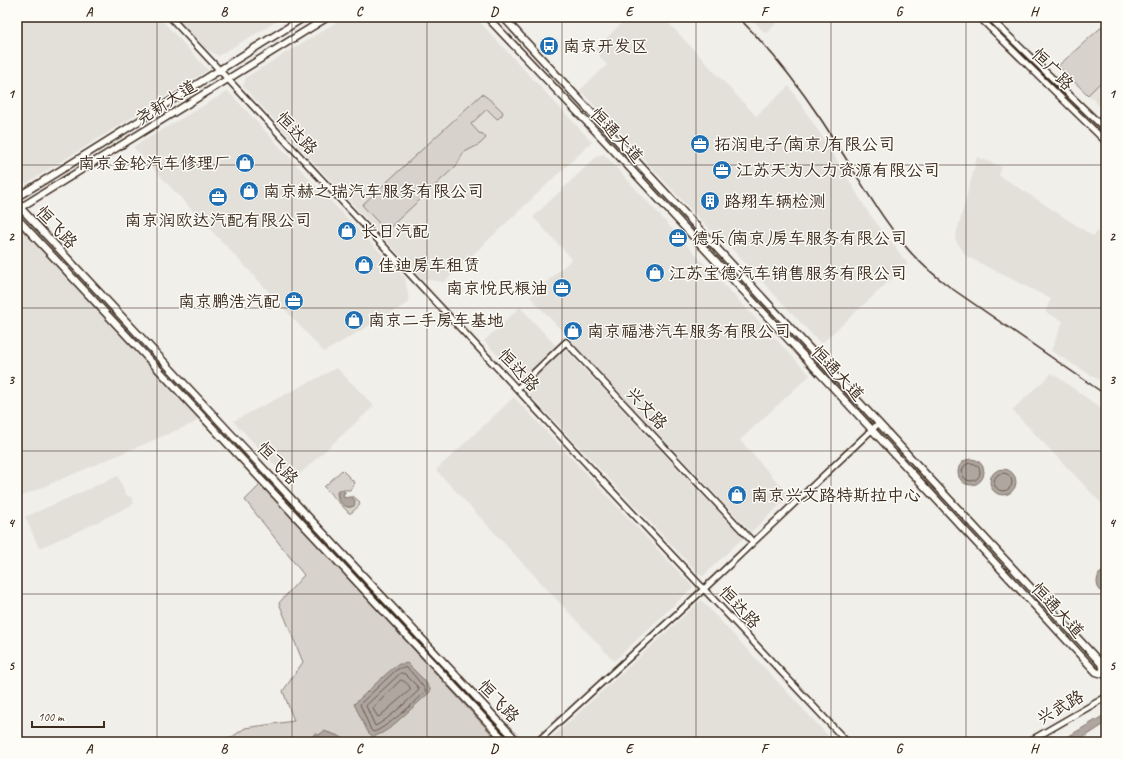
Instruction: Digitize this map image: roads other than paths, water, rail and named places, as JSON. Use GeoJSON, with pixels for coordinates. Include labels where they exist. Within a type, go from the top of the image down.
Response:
{"type":"FeatureCollection","features":[{"type":"Feature","properties":{"kind":"main road","name":"尧新大道"},"geometry":{"type":"LineString","coordinates":[[17,197],[92,151],[219,69],[305,17]]}},
{"type":"Feature","properties":{"kind":"main road","name":"尧新大道"},"geometry":{"type":"LineString","coordinates":[[18,207],[228,80],[328,17]]}},
{"type":"Feature","properties":{"kind":"main road","name":"恒通大道"},"geometry":{"type":"LineString","coordinates":[[487,17],[603,139],[1096,672],[1105,676]]}},
{"type":"Feature","properties":{"kind":"main road","name":"恒通大道"},"geometry":{"type":"LineString","coordinates":[[503,17],[1096,658],[1103,666],[1105,676]]}},
{"type":"Feature","properties":{"kind":"main road","name":"恒飞路"},"geometry":{"type":"LineString","coordinates":[[18,207],[518,742]]}},
{"type":"Feature","properties":{"kind":"main road","name":"恒飞路"},"geometry":{"type":"LineString","coordinates":[[17,218],[506,742]]}},
{"type":"Feature","properties":{"kind":"street","name":"恒达路"},"geometry":{"type":"LineString","coordinates":[[170,17],[847,742]]}},
{"type":"Feature","properties":{"kind":"street","name":"恒广路"},"geometry":{"type":"LineString","coordinates":[[979,17],[1106,142]]}},
{"type":"Feature","properties":{"kind":"street","name":"恒广路"},"geometry":{"type":"LineString","coordinates":[[989,17],[1106,130]]}},
{"type":"Feature","properties":{"kind":"street","name":"兴文路"},"geometry":{"type":"LineString","coordinates":[[517,389],[566,342],[753,542]]}},
{"type":"Feature","properties":{"kind":"street"},"geometry":{"type":"LineString","coordinates":[[537,742],[704,589],[879,423]]}},
{"type":"Feature","properties":{"kind":"street","name":"兴武路"},"geometry":{"type":"LineString","coordinates":[[1028,742],[1106,697]]}},
{"type":"Feature","properties":{"kind":"water"},"geometry":{"type":"Polygon","coordinates":[[[971,459],[980,463],[984,472],[980,481],[971,485],[962,481],[958,472],[962,463],[971,459]]]}},
{"type":"Feature","properties":{"kind":"water"},"geometry":{"type":"Polygon","coordinates":[[[1003,469],[1012,473],[1016,482],[1012,491],[1003,495],[994,491],[990,482],[994,473],[1003,469]]]}},
{"type":"Feature","properties":{"kind":"water"},"geometry":{"type":"Polygon","coordinates":[[[338,490],[345,492],[343,494],[344,498],[351,497],[355,500],[354,506],[347,507],[340,501],[338,497],[338,490]]]}},
{"type":"Feature","properties":{"kind":"water"},"geometry":{"type":"Polygon","coordinates":[[[1106,569],[1106,595],[1099,589],[1097,580],[1099,574],[1106,569]]]}},
{"type":"Feature","properties":{"kind":"water"},"geometry":{"type":"Polygon","coordinates":[[[407,663],[424,680],[430,689],[430,692],[390,728],[373,737],[368,732],[354,704],[393,668],[399,664],[407,663]]]}},
{"type":"Feature","properties":{"kind":"water"},"geometry":{"type":"Polygon","coordinates":[[[1106,714],[1106,723],[1077,742],[1059,742],[1106,714]]]}},
{"type":"Feature","properties":{"kind":"water"},"geometry":{"type":"Polygon","coordinates":[[[324,731],[339,736],[349,742],[307,742],[315,733],[319,735],[324,731]]]}},
{"type":"Feature","properties":{"kind":"railway"},"geometry":{"type":"LineString","coordinates":[[738,17],[771,53],[801,91],[831,134],[894,232],[916,258],[951,288],[1106,395]]}},
{"type":"Feature","properties":{"kind":"place","name":"南京开发区"},"geometry":{"type":"Point","coordinates":[549,46]}},
{"type":"Feature","properties":{"kind":"place","name":"拓润电子(南京)有限公司"},"geometry":{"type":"Point","coordinates":[700,144]}},
{"type":"Feature","properties":{"kind":"place","name":"南京金轮汽车修理厂"},"geometry":{"type":"Point","coordinates":[245,163]}},
{"type":"Feature","properties":{"kind":"place","name":"江苏天为人力资源有限公司"},"geometry":{"type":"Point","coordinates":[722,170]}},
{"type":"Feature","properties":{"kind":"place","name":"南京赫之瑞汽车服务有限公司"},"geometry":{"type":"Point","coordinates":[249,191]}},
{"type":"Feature","properties":{"kind":"place","name":"南京润欧达汽配有限公司"},"geometry":{"type":"Point","coordinates":[218,197]}},
{"type":"Feature","properties":{"kind":"place","name":"路翔车辆检测"},"geometry":{"type":"Point","coordinates":[710,201]}},
{"type":"Feature","properties":{"kind":"place","name":"长日汽配"},"geometry":{"type":"Point","coordinates":[347,231]}},
{"type":"Feature","properties":{"kind":"place","name":"德乐(南京)房车服务有限公司"},"geometry":{"type":"Point","coordinates":[678,238]}},
{"type":"Feature","properties":{"kind":"place","name":"佳迪房车租赁"},"geometry":{"type":"Point","coordinates":[364,265]}},
{"type":"Feature","properties":{"kind":"place","name":"江苏宝德汽车销售服务有限公司"},"geometry":{"type":"Point","coordinates":[655,273]}},
{"type":"Feature","properties":{"kind":"place","name":"南京悦民粮油"},"geometry":{"type":"Point","coordinates":[562,288]}},
{"type":"Feature","properties":{"kind":"place","name":"南京鹏浩汽配"},"geometry":{"type":"Point","coordinates":[294,301]}},
{"type":"Feature","properties":{"kind":"place","name":"南京二手房车基地"},"geometry":{"type":"Point","coordinates":[354,320]}},
{"type":"Feature","properties":{"kind":"place","name":"南京福港汽车服务有限公司"},"geometry":{"type":"Point","coordinates":[573,331]}},
{"type":"Feature","properties":{"kind":"place","name":"南京兴文路特斯拉中心"},"geometry":{"type":"Point","coordinates":[737,495]}}]}
